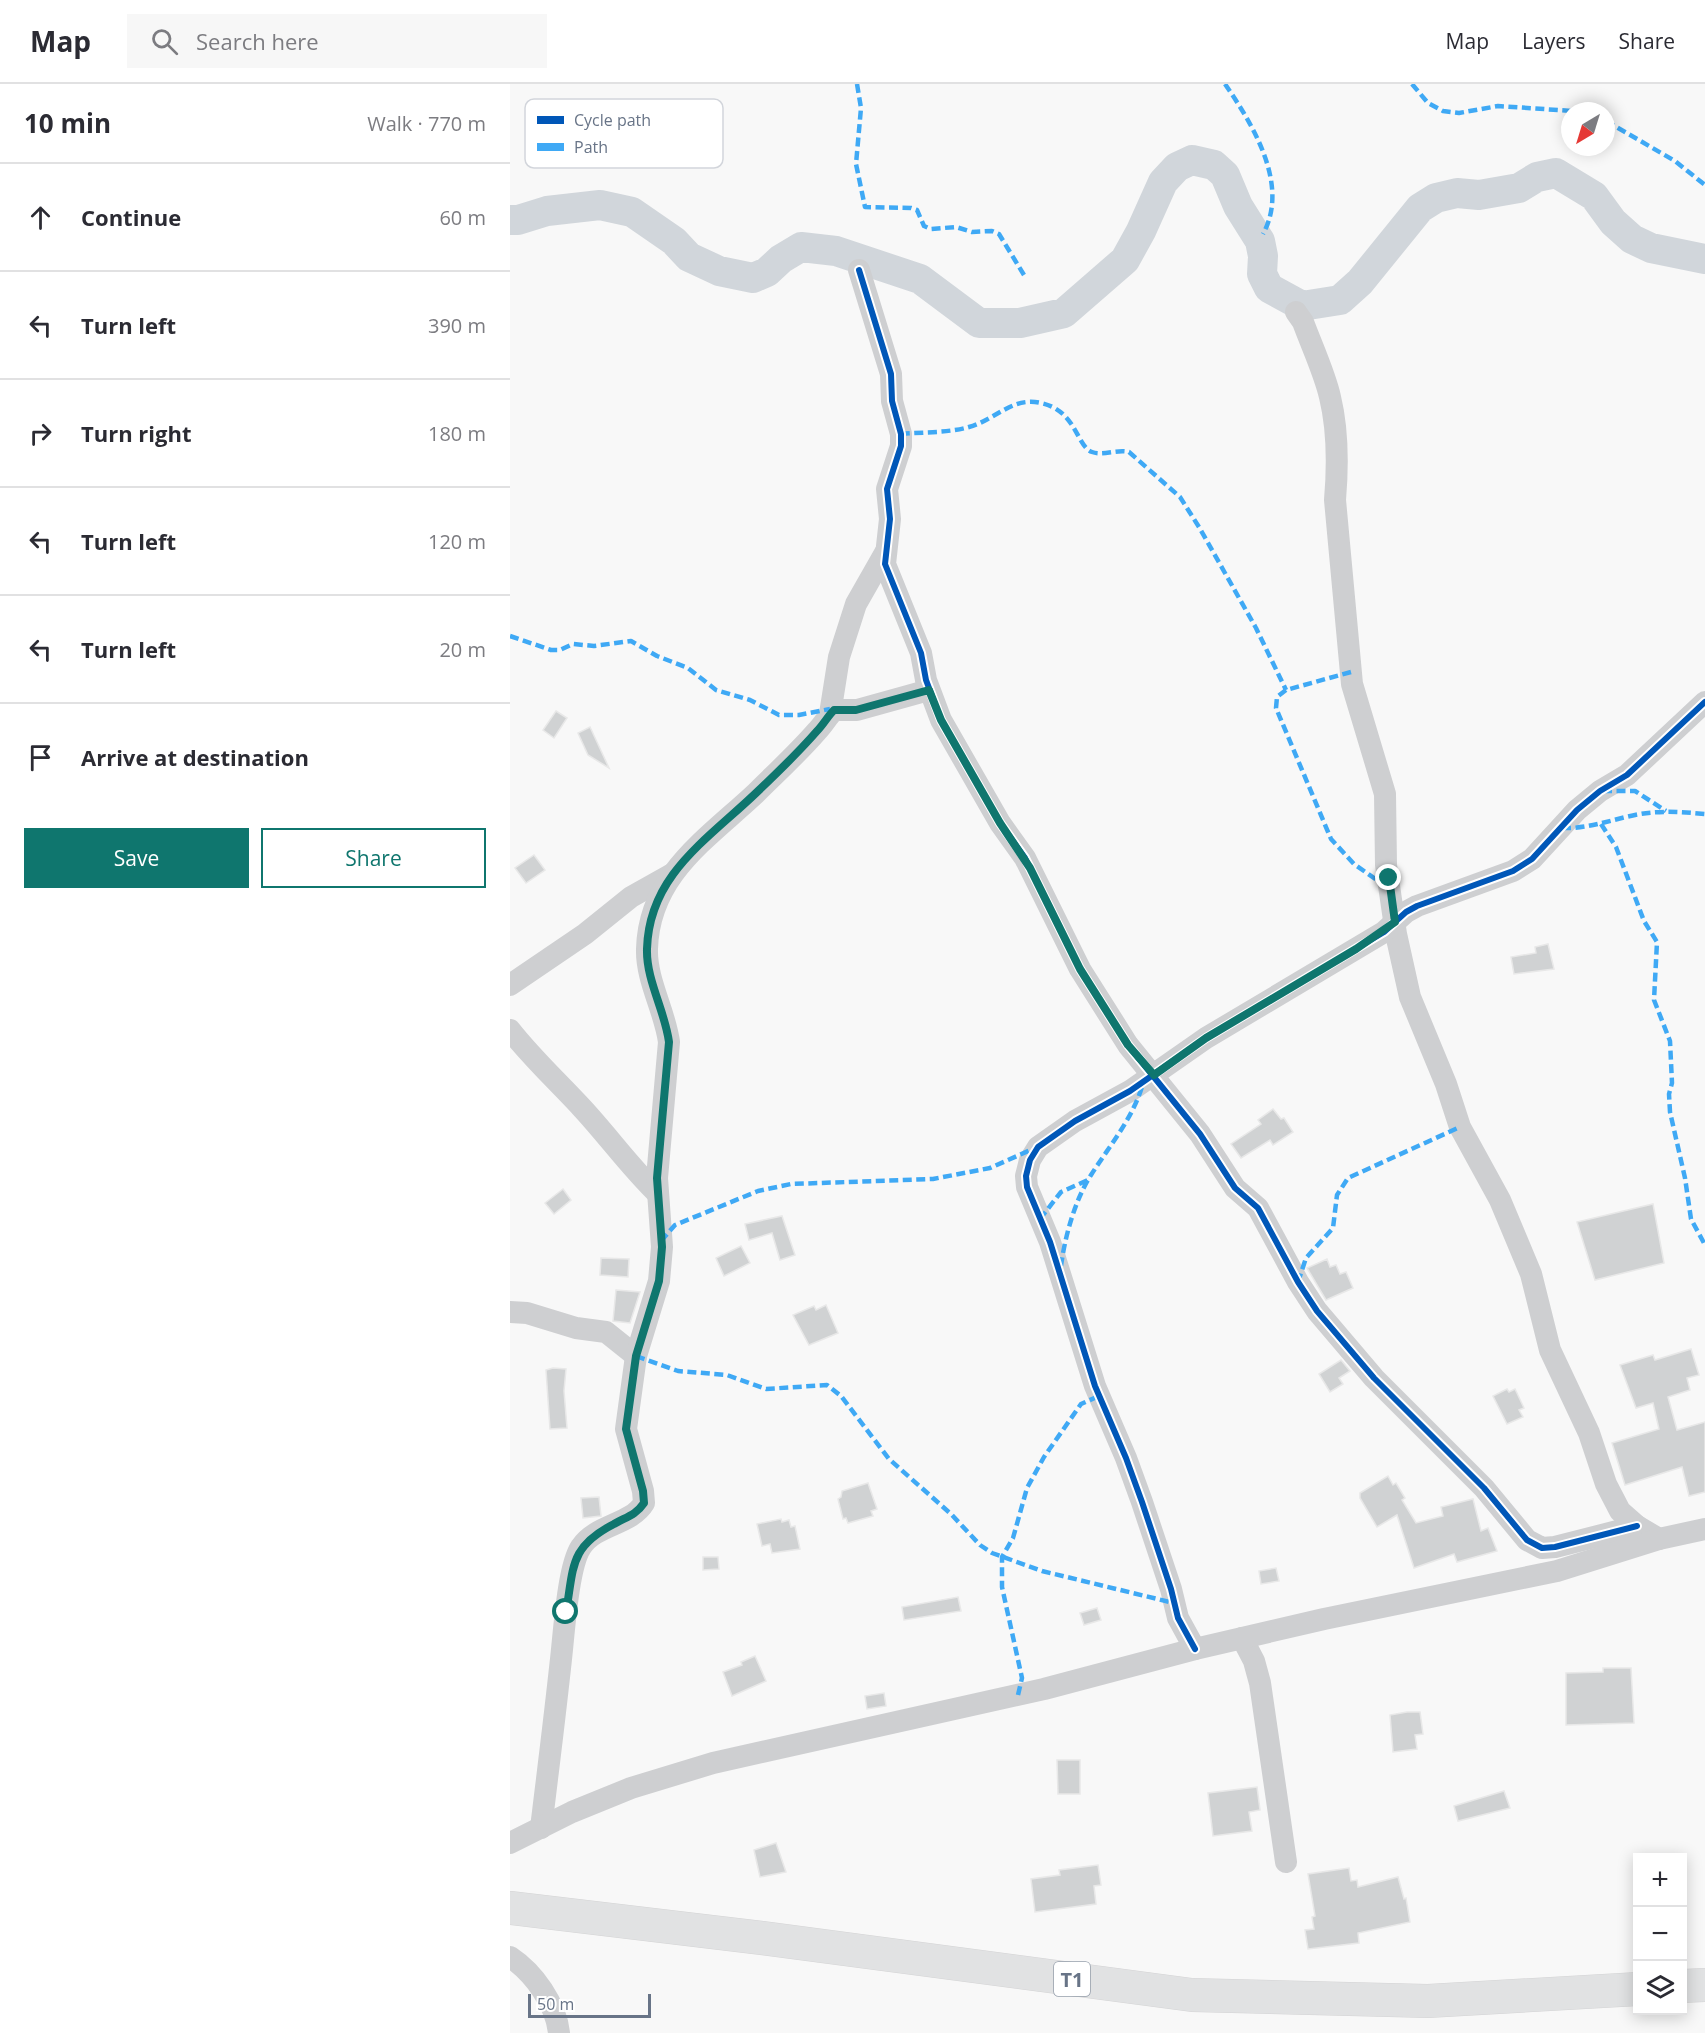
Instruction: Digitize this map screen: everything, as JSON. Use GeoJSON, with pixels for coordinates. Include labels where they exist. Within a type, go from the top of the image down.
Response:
{"type":"FeatureCollection","features":[{"type":"Feature","properties":{"kind":"highway","name":"T1"},"geometry":{"type":"LineString","coordinates":[[510,1908],[762,1938],[1192,1995],[1428,2001],[1633,1989]]}},
{"type":"Feature","properties":{"kind":"highway"},"geometry":{"type":"LineString","coordinates":[[1687,1986],[1705,1985]]}},
{"type":"Feature","properties":{"kind":"street"},"geometry":{"type":"LineString","coordinates":[[859,270],[891,375],[892,401],[901,434],[901,447],[887,489],[891,519],[885,564],[921,653],[929,690],[941,720],[1000,823],[1030,868],[1080,969],[1128,1045],[1200,1134],[1235,1188],[1262,1214],[1298,1282],[1325,1322],[1374,1378],[1484,1488],[1527,1540],[1542,1548],[1555,1547],[1637,1526]]}},
{"type":"Feature","properties":{"kind":"street"},"geometry":{"type":"LineString","coordinates":[[1296,312],[1303,322],[1330,395],[1337,472],[1335,500],[1352,684],[1385,794],[1386,865],[1399,955],[1410,997],[1446,1084],[1460,1127],[1500,1200],[1531,1274],[1550,1350],[1590,1432],[1606,1484],[1620,1511],[1637,1526],[1659,1539]]}},
{"type":"Feature","properties":{"kind":"street"},"geometry":{"type":"LineString","coordinates":[[830,714],[839,657],[856,604],[885,553]]}},
{"type":"Feature","properties":{"kind":"street"},"geometry":{"type":"LineString","coordinates":[[541,1828],[566,1612],[577,1557],[581,1546],[593,1535],[632,1515],[644,1503],[643,1491],[626,1429],[636,1356],[659,1281],[662,1247],[658,1194],[669,1042],[666,1020],[647,952],[652,912],[679,864],[780,769],[834,710],[856,710],[929,690]]}},
{"type":"Feature","properties":{"kind":"street"},"geometry":{"type":"LineString","coordinates":[[1195,1649],[1178,1618],[1171,1589],[1126,1458],[1095,1386],[1050,1242],[1027,1187],[1026,1176],[1030,1160],[1038,1147],[1075,1121],[1154,1075],[1206,1038],[1356,949],[1417,906],[1513,871],[1532,859],[1577,810],[1600,791],[1628,775],[1705,702]]}},
{"type":"Feature","properties":{"kind":"street"},"geometry":{"type":"LineString","coordinates":[[510,986],[585,934],[631,897],[673,873]]}},
{"type":"Feature","properties":{"kind":"street"},"geometry":{"type":"LineString","coordinates":[[510,1030],[532,1057],[582,1108],[630,1167],[658,1194]]}},
{"type":"Feature","properties":{"kind":"street"},"geometry":{"type":"LineString","coordinates":[[510,1312],[527,1313],[576,1328],[606,1332],[636,1356]]}},
{"type":"Feature","properties":{"kind":"street"},"geometry":{"type":"LineString","coordinates":[[510,1843],[631,1788],[713,1763],[1044,1689],[1242,1638],[1557,1571],[1659,1539],[1705,1529]]}},
{"type":"Feature","properties":{"kind":"street"},"geometry":{"type":"LineString","coordinates":[[1242,1638],[1254,1661],[1260,1683],[1286,1862]]}},
{"type":"Feature","properties":{"kind":"street"},"geometry":{"type":"LineString","coordinates":[[510,1957],[521,1965],[545,1994],[560,2033]]}},
{"type":"Feature","properties":{"kind":"building"},"geometry":{"type":"Polygon","coordinates":[[[556,711],[567,718],[554,738],[543,730],[556,711]]]}},
{"type":"Feature","properties":{"kind":"building"},"geometry":{"type":"Polygon","coordinates":[[[590,727],[609,768],[588,755],[578,733],[590,727]]]}},
{"type":"Feature","properties":{"kind":"building"},"geometry":{"type":"Polygon","coordinates":[[[534,855],[545,870],[526,883],[515,868],[534,855]]]}},
{"type":"Feature","properties":{"kind":"building"},"geometry":{"type":"Polygon","coordinates":[[[1548,944],[1554,969],[1514,974],[1511,957],[1536,953],[1535,947],[1548,944]]]}},
{"type":"Feature","properties":{"kind":"building"},"geometry":{"type":"Polygon","coordinates":[[[1273,1109],[1281,1119],[1284,1118],[1293,1132],[1273,1145],[1270,1140],[1241,1158],[1231,1144],[1261,1124],[1258,1120],[1273,1109]]]}},
{"type":"Feature","properties":{"kind":"building"},"geometry":{"type":"Polygon","coordinates":[[[563,1189],[571,1200],[554,1214],[545,1203],[563,1189]]]}},
{"type":"Feature","properties":{"kind":"building"},"geometry":{"type":"Polygon","coordinates":[[[1653,1204],[1664,1263],[1595,1280],[1577,1222],[1653,1204]]]}},
{"type":"Feature","properties":{"kind":"building"},"geometry":{"type":"Polygon","coordinates":[[[782,1216],[795,1255],[780,1260],[772,1233],[749,1240],[745,1224],[782,1216]]]}},
{"type":"Feature","properties":{"kind":"building"},"geometry":{"type":"Polygon","coordinates":[[[741,1246],[750,1263],[724,1276],[716,1258],[741,1246]]]}},
{"type":"Feature","properties":{"kind":"building"},"geometry":{"type":"Polygon","coordinates":[[[601,1258],[629,1259],[628,1277],[600,1275],[601,1258]]]}},
{"type":"Feature","properties":{"kind":"building"},"geometry":{"type":"Polygon","coordinates":[[[1327,1259],[1330,1267],[1336,1265],[1340,1274],[1346,1272],[1353,1288],[1326,1300],[1307,1268],[1327,1259]]]}},
{"type":"Feature","properties":{"kind":"building"},"geometry":{"type":"Polygon","coordinates":[[[616,1290],[640,1292],[630,1323],[613,1321],[616,1290]]]}},
{"type":"Feature","properties":{"kind":"building"},"geometry":{"type":"Polygon","coordinates":[[[826,1305],[838,1333],[809,1345],[793,1315],[814,1306],[816,1310],[826,1305]]]}},
{"type":"Feature","properties":{"kind":"building"},"geometry":{"type":"Polygon","coordinates":[[[1691,1349],[1699,1375],[1687,1378],[1690,1390],[1668,1397],[1677,1430],[1705,1422],[1705,1492],[1689,1496],[1682,1467],[1625,1485],[1612,1443],[1659,1429],[1653,1403],[1636,1408],[1620,1365],[1653,1355],[1655,1360],[1691,1349]]]}},
{"type":"Feature","properties":{"kind":"building"},"geometry":{"type":"Polygon","coordinates":[[[1341,1360],[1350,1371],[1339,1378],[1343,1384],[1330,1392],[1319,1374],[1341,1360]]]}},
{"type":"Feature","properties":{"kind":"building"},"geometry":{"type":"Polygon","coordinates":[[[566,1369],[564,1391],[567,1428],[550,1429],[546,1370],[566,1369]]]}},
{"type":"Feature","properties":{"kind":"building"},"geometry":{"type":"Polygon","coordinates":[[[1507,1389],[1509,1392],[1515,1389],[1524,1408],[1519,1410],[1523,1417],[1507,1424],[1493,1396],[1507,1389]]]}},
{"type":"Feature","properties":{"kind":"building"},"geometry":{"type":"Polygon","coordinates":[[[1388,1476],[1393,1485],[1396,1483],[1405,1498],[1402,1500],[1416,1523],[1443,1516],[1441,1507],[1473,1499],[1481,1531],[1488,1528],[1497,1551],[1457,1562],[1454,1554],[1414,1568],[1397,1515],[1377,1527],[1360,1498],[1360,1493],[1388,1476]]]}},
{"type":"Feature","properties":{"kind":"building"},"geometry":{"type":"Polygon","coordinates":[[[868,1483],[877,1509],[871,1511],[873,1516],[848,1523],[846,1518],[843,1519],[838,1499],[842,1491],[868,1483]]]}},
{"type":"Feature","properties":{"kind":"building"},"geometry":{"type":"Polygon","coordinates":[[[599,1497],[601,1516],[583,1518],[581,1498],[599,1497]]]}},
{"type":"Feature","properties":{"kind":"building"},"geometry":{"type":"Polygon","coordinates":[[[781,1519],[782,1522],[789,1520],[791,1527],[795,1526],[800,1549],[772,1553],[770,1544],[762,1546],[757,1524],[781,1519]]]}},
{"type":"Feature","properties":{"kind":"building"},"geometry":{"type":"Polygon","coordinates":[[[703,1557],[718,1557],[719,1569],[703,1570],[703,1557]]]}},
{"type":"Feature","properties":{"kind":"building"},"geometry":{"type":"Polygon","coordinates":[[[1276,1568],[1279,1581],[1261,1584],[1259,1571],[1276,1568]]]}},
{"type":"Feature","properties":{"kind":"building"},"geometry":{"type":"Polygon","coordinates":[[[958,1597],[961,1611],[904,1620],[902,1607],[958,1597]]]}},
{"type":"Feature","properties":{"kind":"building"},"geometry":{"type":"Polygon","coordinates":[[[1097,1608],[1101,1620],[1084,1625],[1080,1613],[1097,1608]]]}},
{"type":"Feature","properties":{"kind":"building"},"geometry":{"type":"Polygon","coordinates":[[[755,1656],[766,1681],[732,1696],[723,1672],[742,1665],[741,1662],[755,1656]]]}},
{"type":"Feature","properties":{"kind":"building"},"geometry":{"type":"Polygon","coordinates":[[[1603,1668],[1631,1668],[1634,1723],[1566,1725],[1566,1673],[1603,1672],[1603,1668]]]}},
{"type":"Feature","properties":{"kind":"building"},"geometry":{"type":"Polygon","coordinates":[[[884,1693],[886,1706],[867,1709],[865,1696],[884,1693]]]}},
{"type":"Feature","properties":{"kind":"building"},"geometry":{"type":"Polygon","coordinates":[[[1420,1712],[1423,1734],[1415,1735],[1417,1749],[1393,1752],[1390,1715],[1420,1712]]]}},
{"type":"Feature","properties":{"kind":"building"},"geometry":{"type":"Polygon","coordinates":[[[1057,1760],[1080,1760],[1080,1794],[1058,1794],[1057,1760]]]}},
{"type":"Feature","properties":{"kind":"building"},"geometry":{"type":"Polygon","coordinates":[[[1257,1787],[1260,1810],[1249,1812],[1252,1831],[1213,1836],[1208,1793],[1257,1787]]]}},
{"type":"Feature","properties":{"kind":"building"},"geometry":{"type":"Polygon","coordinates":[[[1504,1791],[1510,1808],[1458,1821],[1454,1806],[1504,1791]]]}},
{"type":"Feature","properties":{"kind":"building"},"geometry":{"type":"Polygon","coordinates":[[[776,1843],[786,1872],[760,1877],[754,1850],[776,1843]]]}},
{"type":"Feature","properties":{"kind":"building"},"geometry":{"type":"Polygon","coordinates":[[[1098,1865],[1101,1885],[1094,1886],[1096,1904],[1035,1912],[1031,1879],[1060,1875],[1059,1870],[1098,1865]]]}},
{"type":"Feature","properties":{"kind":"building"},"geometry":{"type":"Polygon","coordinates":[[[1349,1868],[1351,1881],[1357,1880],[1358,1887],[1398,1877],[1404,1899],[1406,1898],[1410,1922],[1358,1933],[1359,1943],[1308,1949],[1305,1930],[1314,1929],[1312,1917],[1315,1916],[1308,1874],[1349,1868]]]}},
{"type":"Feature","properties":{"kind":"waterway"},"geometry":{"type":"LineString","coordinates":[[510,220],[518,220],[547,211],[600,205],[632,212],[674,241],[689,257],[719,271],[753,278],[767,272],[781,259],[801,247],[836,251],[920,279],[979,323],[1020,323],[1064,313],[1125,260],[1163,182],[1177,167],[1192,160],[1214,165],[1225,175],[1238,206],[1260,241],[1263,256],[1262,274],[1269,288],[1302,306],[1340,300],[1360,282],[1420,208],[1436,198],[1457,193],[1479,195],[1519,188],[1537,177],[1556,173],[1594,196],[1613,222],[1632,239],[1651,248],[1705,259]]}},
{"type":"Feature","properties":{"kind":"marked path"},"geometry":{"type":"LineString","coordinates":[[857,84],[861,108],[856,164],[865,207],[911,208],[917,210],[924,226],[931,229],[956,227],[972,232],[992,231],[999,234],[1024,275]]}},
{"type":"Feature","properties":{"kind":"marked path"},"geometry":{"type":"LineString","coordinates":[[1225,84],[1247,118],[1265,156],[1272,196],[1270,215],[1263,234]]}},
{"type":"Feature","properties":{"kind":"marked path"},"geometry":{"type":"LineString","coordinates":[[1412,84],[1428,103],[1443,111],[1459,113],[1498,106],[1561,110]]}},
{"type":"Feature","properties":{"kind":"marked path"},"geometry":{"type":"LineString","coordinates":[[1615,126],[1675,161],[1705,185]]}},
{"type":"Feature","properties":{"kind":"marked path"},"geometry":{"type":"LineString","coordinates":[[901,434],[961,429],[978,424],[1013,406],[1031,402],[1053,407],[1062,413],[1069,420],[1082,443],[1092,452],[1129,452],[1180,497],[1256,628],[1286,690]]}},
{"type":"Feature","properties":{"kind":"marked path"},"geometry":{"type":"LineString","coordinates":[[510,636],[551,650],[560,650],[573,644],[594,646],[631,641],[657,656],[688,668],[716,690],[750,700],[779,715],[799,715],[830,709]]}},
{"type":"Feature","properties":{"kind":"marked path"},"geometry":{"type":"LineString","coordinates":[[1351,672],[1286,690],[1277,697],[1276,708],[1331,839],[1354,864],[1391,890]]}},
{"type":"Feature","properties":{"kind":"marked path"},"geometry":{"type":"LineString","coordinates":[[1603,791],[1635,791],[1666,811]]}},
{"type":"Feature","properties":{"kind":"marked path"},"geometry":{"type":"LineString","coordinates":[[1562,828],[1590,826],[1653,812],[1705,814]]}},
{"type":"Feature","properties":{"kind":"marked path"},"geometry":{"type":"LineString","coordinates":[[1601,824],[1616,847],[1644,921],[1657,942],[1654,1000],[1670,1041],[1672,1083],[1669,1094],[1670,1112],[1685,1178],[1691,1219],[1705,1245]]}},
{"type":"Feature","properties":{"kind":"marked path"},"geometry":{"type":"LineString","coordinates":[[1061,1266],[1068,1231],[1080,1196],[1128,1119],[1143,1083]]}},
{"type":"Feature","properties":{"kind":"marked path"},"geometry":{"type":"LineString","coordinates":[[1298,1282],[1306,1258],[1333,1228],[1337,1195],[1348,1178],[1460,1127]]}},
{"type":"Feature","properties":{"kind":"marked path"},"geometry":{"type":"LineString","coordinates":[[661,1241],[675,1225],[758,1191],[791,1184],[933,1179],[990,1168],[1035,1148]]}},
{"type":"Feature","properties":{"kind":"marked path"},"geometry":{"type":"LineString","coordinates":[[1040,1219],[1061,1192],[1088,1180]]}},
{"type":"Feature","properties":{"kind":"marked path"},"geometry":{"type":"LineString","coordinates":[[636,1356],[678,1371],[727,1375],[766,1389],[827,1385],[841,1396],[889,1459],[951,1514],[980,1545],[992,1553],[1042,1571],[1174,1603]]}},
{"type":"Feature","properties":{"kind":"marked path"},"geometry":{"type":"LineString","coordinates":[[1018,1695],[1022,1678],[1002,1587],[1002,1557],[1013,1538],[1027,1488],[1044,1457],[1081,1404],[1099,1396]]}},
{"type":"Feature","properties":{"kind":"cycle path"},"geometry":{"type":"LineString","coordinates":[[859,270],[891,374],[892,401],[901,434],[901,446],[887,489],[890,519],[885,564],[921,653],[926,680],[941,720],[1000,823],[1025,858],[1080,969],[1128,1045],[1200,1134],[1235,1188],[1258,1208],[1298,1282],[1317,1311],[1374,1378],[1484,1488],[1527,1540],[1542,1548],[1555,1547],[1637,1526]]}},
{"type":"Feature","properties":{"kind":"cycle path"},"geometry":{"type":"LineString","coordinates":[[1195,1649],[1178,1618],[1171,1589],[1142,1502],[1095,1386],[1050,1242],[1027,1187],[1026,1176],[1030,1160],[1038,1147],[1075,1121],[1130,1091],[1206,1038],[1384,932],[1406,912],[1513,871],[1532,859],[1577,810],[1600,791],[1627,775],[1705,702]]}},
{"type":"Feature","properties":{"kind":"route"},"geometry":{"type":"LineString","coordinates":[[566,1612],[575,1564],[581,1546],[593,1535],[632,1515],[644,1503],[643,1491],[626,1429],[636,1356],[655,1302],[662,1247],[657,1178],[669,1042],[666,1020],[648,965],[648,930],[652,912],[662,890],[679,864],[755,794],[816,732],[834,710],[856,710],[929,690],[941,720],[972,770],[1000,823],[1025,858],[1080,969],[1128,1045],[1154,1075],[1206,1038],[1384,932],[1395,922],[1389,878]]}}]}
